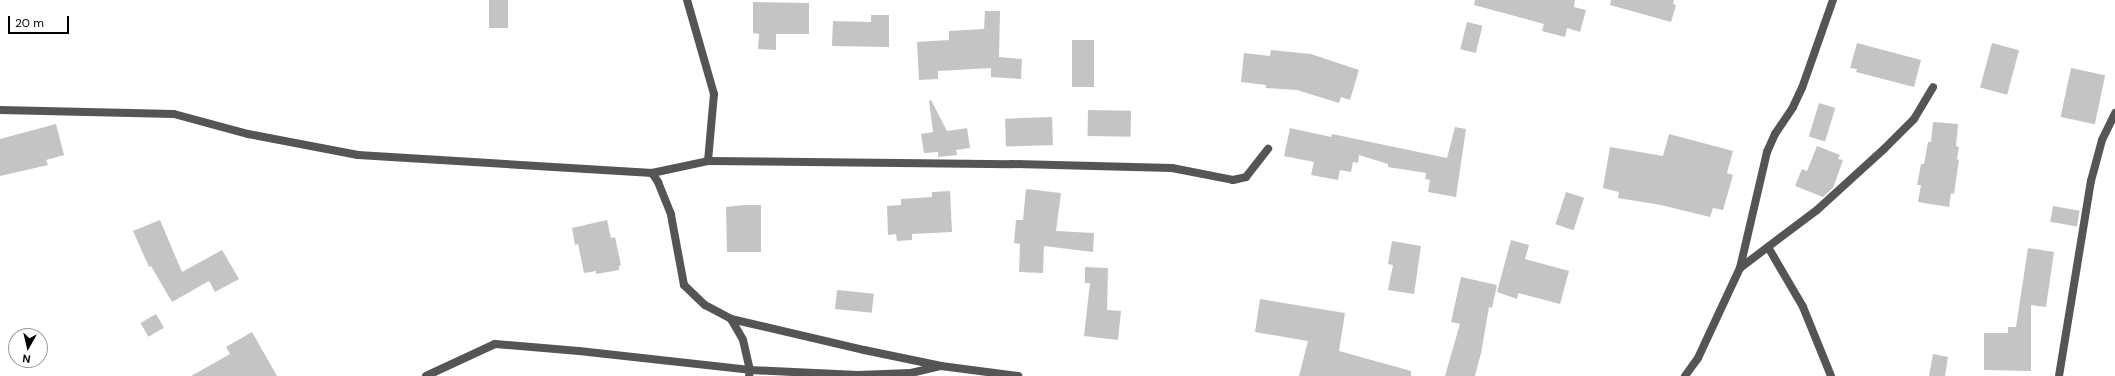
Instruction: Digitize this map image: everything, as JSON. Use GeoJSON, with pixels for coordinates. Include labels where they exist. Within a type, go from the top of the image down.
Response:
{"type":"FeatureCollection","features":[{"type":"Feature","properties":{"kind":"street"},"geometry":{"type":"LineString","coordinates":[[1685,376],[1698,358],[1740,268],[1767,152],[1775,134],[1802,88],[1833,0]]}},
{"type":"Feature","properties":{"kind":"street"},"geometry":{"type":"LineString","coordinates":[[688,1],[714,94],[708,161]]}},
{"type":"Feature","properties":{"kind":"street"},"geometry":{"type":"LineString","coordinates":[[1740,268],[1817,210],[1884,149],[1914,119],[1933,87]]}},
{"type":"Feature","properties":{"kind":"street"},"geometry":{"type":"LineString","coordinates":[[0,110],[174,114],[248,134],[358,155],[652,173],[708,161],[1011,164],[1172,168],[1233,180],[1246,177],[1268,149]]}},
{"type":"Feature","properties":{"kind":"street"},"geometry":{"type":"LineString","coordinates":[[2059,376],[2091,181],[2102,140],[2115,113]]}},
{"type":"Feature","properties":{"kind":"street"},"geometry":{"type":"LineString","coordinates":[[652,173],[658,182],[671,215],[684,285],[705,305],[731,319],[941,366],[1018,376]]}},
{"type":"Feature","properties":{"kind":"street"},"geometry":{"type":"LineString","coordinates":[[1768,247],[1803,307],[1831,376]]}},
{"type":"Feature","properties":{"kind":"street"},"geometry":{"type":"LineString","coordinates":[[731,319],[743,340],[749,373]]}},
{"type":"Feature","properties":{"kind":"street"},"geometry":{"type":"LineString","coordinates":[[426,376],[495,344],[579,351],[749,373],[911,374],[941,366]]}},
{"type":"Feature","properties":{"kind":"building"},"geometry":{"type":"Polygon","coordinates":[[[489,0],[508,0],[508,28],[489,28],[489,0]]]}},
{"type":"Feature","properties":{"kind":"building"},"geometry":{"type":"Polygon","coordinates":[[[1475,0],[1575,0],[1574,7],[1586,10],[1580,32],[1567,28],[1565,37],[1542,31],[1544,24],[1474,5],[1475,0]]]}},
{"type":"Feature","properties":{"kind":"building"},"geometry":{"type":"Polygon","coordinates":[[[1611,0],[1674,0],[1673,4],[1676,5],[1671,22],[1610,5],[1611,0]]]}},
{"type":"Feature","properties":{"kind":"building"},"geometry":{"type":"Polygon","coordinates":[[[753,2],[809,3],[809,34],[776,34],[776,50],[758,49],[759,34],[753,33],[753,2]]]}},
{"type":"Feature","properties":{"kind":"building"},"geometry":{"type":"Polygon","coordinates":[[[985,11],[1000,11],[999,57],[1022,59],[1021,79],[991,77],[991,68],[938,71],[938,79],[919,80],[917,42],[949,40],[949,31],[984,29],[985,11]]]}},
{"type":"Feature","properties":{"kind":"building"},"geometry":{"type":"Polygon","coordinates":[[[871,15],[889,15],[889,47],[832,46],[833,21],[871,22],[871,15]]]}},
{"type":"Feature","properties":{"kind":"building"},"geometry":{"type":"Polygon","coordinates":[[[1467,22],[1483,26],[1476,53],[1460,49],[1467,22]]]}},
{"type":"Feature","properties":{"kind":"building"},"geometry":{"type":"Polygon","coordinates":[[[1072,40],[1094,40],[1094,87],[1072,87],[1072,40]]]}},
{"type":"Feature","properties":{"kind":"building"},"geometry":{"type":"Polygon","coordinates":[[[1857,43],[1921,60],[1914,87],[1856,72],[1857,69],[1850,68],[1857,43]]]}},
{"type":"Feature","properties":{"kind":"building"},"geometry":{"type":"Polygon","coordinates":[[[1992,43],[2019,50],[2007,95],[1980,87],[1992,43]]]}},
{"type":"Feature","properties":{"kind":"building"},"geometry":{"type":"Polygon","coordinates":[[[1271,50],[1311,54],[1359,70],[1350,100],[1341,97],[1339,103],[1297,90],[1266,88],[1266,85],[1241,82],[1244,53],[1270,56],[1271,50]]]}},
{"type":"Feature","properties":{"kind":"building"},"geometry":{"type":"Polygon","coordinates":[[[2071,68],[2105,75],[2095,124],[2061,117],[2071,68]]]}},
{"type":"Feature","properties":{"kind":"building"},"geometry":{"type":"Polygon","coordinates":[[[931,100],[947,131],[967,128],[970,148],[956,150],[957,155],[938,157],[938,152],[924,153],[921,134],[933,132],[929,101],[931,100]]]}},
{"type":"Feature","properties":{"kind":"building"},"geometry":{"type":"Polygon","coordinates":[[[1819,103],[1835,108],[1825,141],[1809,136],[1819,103]]]}},
{"type":"Feature","properties":{"kind":"building"},"geometry":{"type":"Polygon","coordinates":[[[1088,110],[1131,111],[1131,137],[1088,136],[1088,110]]]}},
{"type":"Feature","properties":{"kind":"building"},"geometry":{"type":"Polygon","coordinates":[[[1052,117],[1053,145],[1006,147],[1005,119],[1052,117]]]}},
{"type":"Feature","properties":{"kind":"building"},"geometry":{"type":"Polygon","coordinates":[[[1933,122],[1958,124],[1956,146],[1959,147],[1957,159],[1959,160],[1954,194],[1951,193],[1949,207],[1918,202],[1921,185],[1917,185],[1921,164],[1924,164],[1928,142],[1931,142],[1933,122]]]}},
{"type":"Feature","properties":{"kind":"building"},"geometry":{"type":"Polygon","coordinates":[[[56,124],[64,155],[46,160],[48,165],[0,176],[0,139],[56,124]]]}},
{"type":"Feature","properties":{"kind":"building"},"geometry":{"type":"Polygon","coordinates":[[[1455,127],[1466,129],[1456,197],[1428,192],[1430,180],[1425,179],[1426,173],[1388,167],[1388,164],[1359,155],[1358,163],[1353,162],[1351,172],[1340,170],[1338,180],[1311,175],[1314,162],[1284,156],[1290,128],[1331,137],[1332,134],[1447,158],[1455,127]]]}},
{"type":"Feature","properties":{"kind":"building"},"geometry":{"type":"Polygon","coordinates":[[[1669,134],[1733,151],[1727,173],[1733,175],[1723,210],[1713,208],[1710,217],[1661,205],[1618,198],[1619,192],[1603,188],[1610,147],[1663,156],[1669,134]]]}},
{"type":"Feature","properties":{"kind":"building"},"geometry":{"type":"Polygon","coordinates":[[[1817,146],[1840,155],[1838,159],[1843,160],[1833,188],[1823,197],[1795,186],[1802,169],[1807,171],[1817,146]]]}},
{"type":"Feature","properties":{"kind":"building"},"geometry":{"type":"Polygon","coordinates":[[[1026,189],[1061,193],[1056,231],[1094,233],[1093,252],[1044,246],[1043,273],[1019,272],[1020,244],[1014,243],[1016,220],[1023,220],[1026,189]]]}},
{"type":"Feature","properties":{"kind":"building"},"geometry":{"type":"Polygon","coordinates":[[[950,191],[952,232],[912,234],[912,240],[897,241],[896,234],[888,235],[887,206],[901,205],[901,199],[932,197],[932,192],[950,191]]]}},
{"type":"Feature","properties":{"kind":"building"},"geometry":{"type":"Polygon","coordinates":[[[1566,192],[1584,198],[1574,230],[1555,224],[1566,192]]]}},
{"type":"Feature","properties":{"kind":"building"},"geometry":{"type":"Polygon","coordinates":[[[761,205],[761,252],[727,252],[726,207],[761,205]]]}},
{"type":"Feature","properties":{"kind":"building"},"geometry":{"type":"Polygon","coordinates":[[[2053,206],[2080,211],[2077,226],[2050,222],[2053,206]]]}},
{"type":"Feature","properties":{"kind":"building"},"geometry":{"type":"Polygon","coordinates":[[[160,220],[182,272],[222,250],[239,279],[215,292],[209,281],[172,302],[151,266],[149,267],[133,231],[160,220]]]}},
{"type":"Feature","properties":{"kind":"building"},"geometry":{"type":"Polygon","coordinates":[[[607,220],[611,238],[615,237],[621,265],[619,266],[619,270],[596,274],[596,271],[584,273],[578,244],[575,245],[572,228],[607,220]]]}},
{"type":"Feature","properties":{"kind":"building"},"geometry":{"type":"Polygon","coordinates":[[[1511,240],[1529,245],[1525,259],[1569,271],[1560,304],[1518,293],[1517,299],[1497,292],[1511,240]]]}},
{"type":"Feature","properties":{"kind":"building"},"geometry":{"type":"Polygon","coordinates":[[[1392,241],[1421,246],[1414,294],[1388,290],[1393,265],[1388,264],[1392,241]]]}},
{"type":"Feature","properties":{"kind":"building"},"geometry":{"type":"Polygon","coordinates":[[[2028,248],[2054,252],[2046,307],[2031,305],[2031,371],[1984,370],[1984,333],[2008,333],[2008,327],[2016,327],[2028,248]]]}},
{"type":"Feature","properties":{"kind":"building"},"geometry":{"type":"Polygon","coordinates":[[[1085,267],[1108,268],[1107,310],[1121,311],[1118,340],[1084,336],[1090,283],[1085,283],[1085,267]]]}},
{"type":"Feature","properties":{"kind":"building"},"geometry":{"type":"Polygon","coordinates":[[[1461,277],[1497,285],[1492,308],[1489,307],[1481,353],[1475,376],[1445,376],[1460,324],[1451,322],[1461,277]]]}},
{"type":"Feature","properties":{"kind":"building"},"geometry":{"type":"Polygon","coordinates":[[[837,290],[874,294],[872,313],[835,309],[837,290]]]}},
{"type":"Feature","properties":{"kind":"building"},"geometry":{"type":"Polygon","coordinates":[[[1260,299],[1345,313],[1339,351],[1411,371],[1411,376],[1299,376],[1308,341],[1255,332],[1260,299]]]}},
{"type":"Feature","properties":{"kind":"building"},"geometry":{"type":"Polygon","coordinates":[[[156,314],[164,328],[148,337],[140,323],[156,314]]]}},
{"type":"Feature","properties":{"kind":"building"},"geometry":{"type":"Polygon","coordinates":[[[252,332],[277,376],[191,376],[230,354],[226,347],[252,332]]]}},
{"type":"Feature","properties":{"kind":"building"},"geometry":{"type":"Polygon","coordinates":[[[1933,354],[1948,357],[1945,376],[1929,376],[1933,354]]]}}]}
